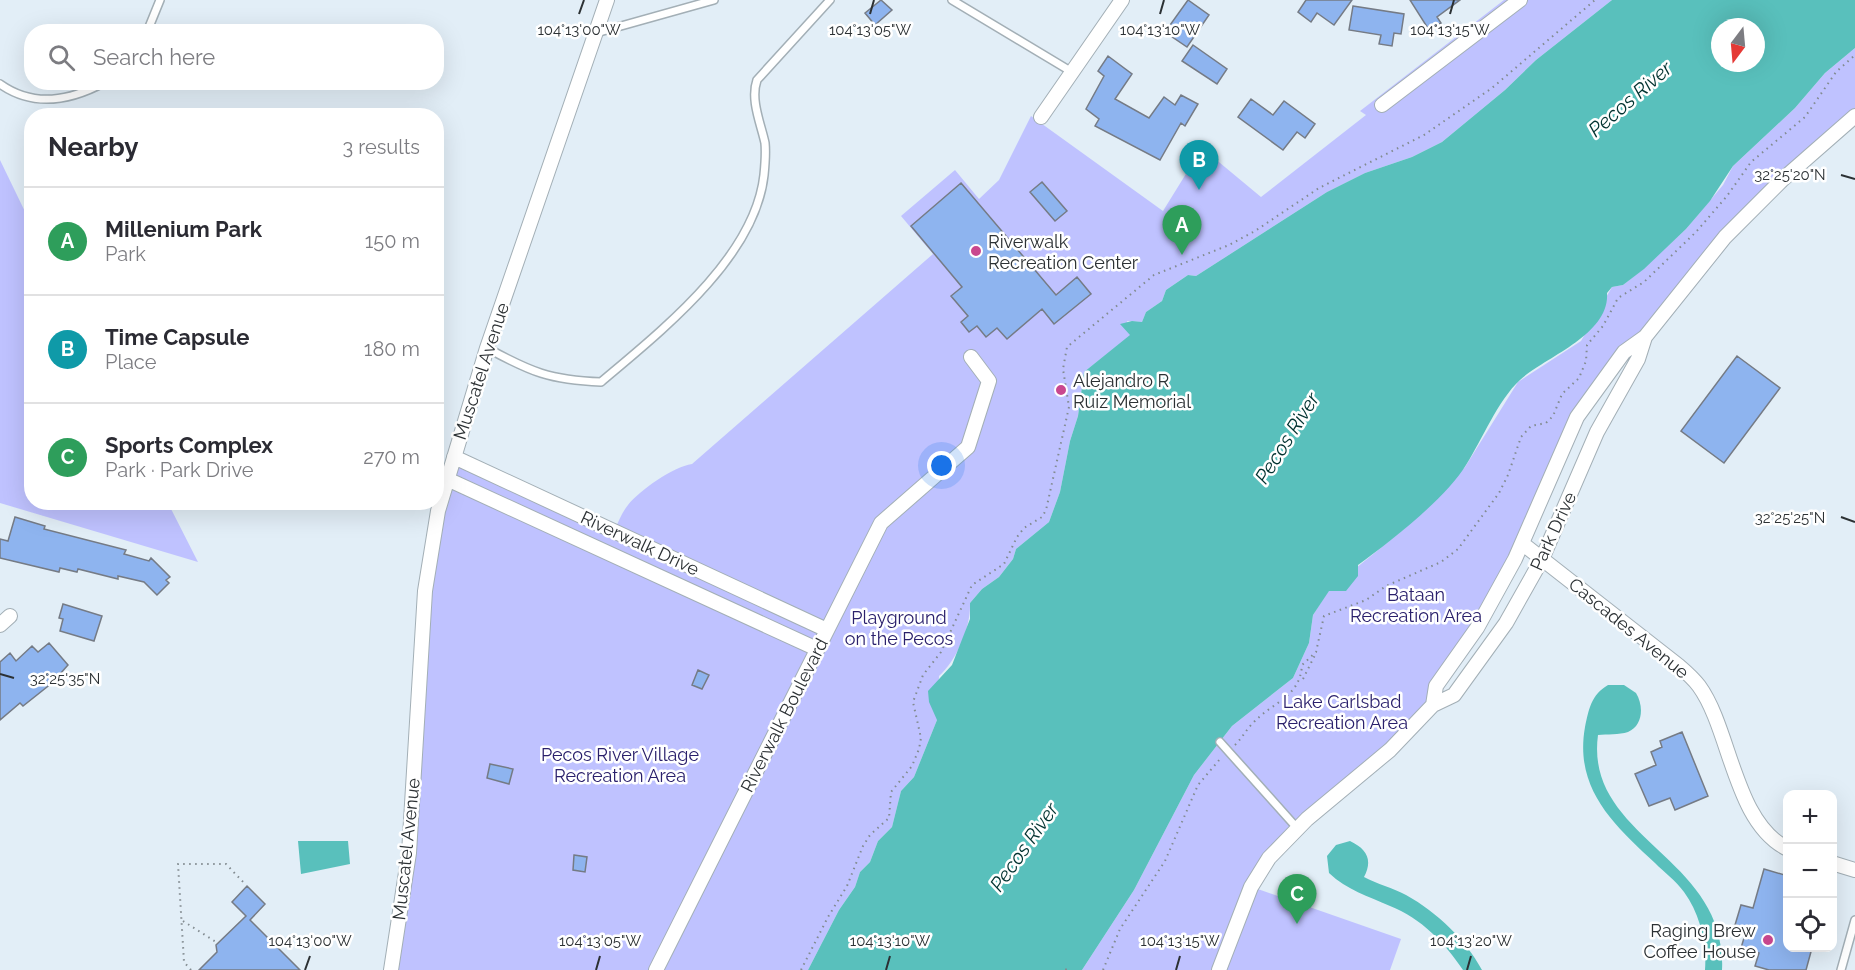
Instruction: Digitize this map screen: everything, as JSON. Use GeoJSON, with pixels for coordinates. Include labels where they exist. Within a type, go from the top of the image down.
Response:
{"type":"FeatureCollection","features":[{"type":"Feature","properties":{"kind":"street","name":"Muscatel Avenue"},"geometry":{"type":"LineString","coordinates":[[444,490],[487,348],[607,0]]}},
{"type":"Feature","properties":{"kind":"street"},"geometry":{"type":"LineString","coordinates":[[1041,117],[1122,0]]}},
{"type":"Feature","properties":{"kind":"street"},"geometry":{"type":"LineString","coordinates":[[1382,105],[1520,0]]}},
{"type":"Feature","properties":{"kind":"street","name":"Park Drive"},"geometry":{"type":"LineString","coordinates":[[1433,705],[1436,686],[1477,628],[1523,544],[1577,417],[1624,352],[1645,337],[1704,261],[1746,215],[1855,116]]}},
{"type":"Feature","properties":{"kind":"street","name":"Park Drive"},"geometry":{"type":"LineString","coordinates":[[1219,970],[1251,887],[1269,858],[1297,828],[1390,750],[1433,705],[1454,695],[1506,623],[1542,559],[1597,432],[1638,359],[1645,337]]}},
{"type":"Feature","properties":{"kind":"street","name":"Riverwalk Boulevard"},"geometry":{"type":"LineString","coordinates":[[656,970],[881,523],[968,447],[989,381],[971,357]]}},
{"type":"Feature","properties":{"kind":"street","name":"Riverwalk Drive"},"geometry":{"type":"LineString","coordinates":[[454,457],[827,630]]}},
{"type":"Feature","properties":{"kind":"street","name":"Riverwalk Drive"},"geometry":{"type":"LineString","coordinates":[[447,479],[817,649]]}},
{"type":"Feature","properties":{"kind":"street","name":"Muscatel Avenue"},"geometry":{"type":"LineString","coordinates":[[391,970],[409,853],[425,591],[438,510]]}},
{"type":"Feature","properties":{"kind":"street"},"geometry":{"type":"LineString","coordinates":[[612,555],[623,535]]}},
{"type":"Feature","properties":{"kind":"street","name":"Cascades Avenue"},"geometry":{"type":"LineString","coordinates":[[1523,544],[1679,666],[1699,686],[1749,805],[1770,836],[1783,845]]}},
{"type":"Feature","properties":{"kind":"street"},"geometry":{"type":"LineString","coordinates":[[1837,864],[1855,870]]}},
{"type":"Feature","properties":{"kind":"lane"},"geometry":{"type":"LineString","coordinates":[[150,24],[160,0]]}},
{"type":"Feature","properties":{"kind":"lane"},"geometry":{"type":"LineString","coordinates":[[596,33],[714,0]]}},
{"type":"Feature","properties":{"kind":"lane"},"geometry":{"type":"LineString","coordinates":[[487,348],[533,371],[561,380],[601,382],[675,316],[711,278],[739,241],[760,194],[765,147],[757,109],[757,80],[830,0]]}},
{"type":"Feature","properties":{"kind":"lane"},"geometry":{"type":"LineString","coordinates":[[952,0],[1072,72]]}},
{"type":"Feature","properties":{"kind":"lane"},"geometry":{"type":"LineString","coordinates":[[0,84],[25,98],[38,101],[88,90]]}},
{"type":"Feature","properties":{"kind":"lane"},"geometry":{"type":"LineString","coordinates":[[1220,741],[1297,828]]}},
{"type":"Feature","properties":{"kind":"lane"},"geometry":{"type":"LineString","coordinates":[[1841,970],[1855,920]]}},
{"type":"Feature","properties":{"kind":"path"},"geometry":{"type":"LineString","coordinates":[[801,970],[828,916],[847,886],[863,846],[870,835],[889,819],[893,786],[916,759],[921,738],[914,711],[915,695],[923,675],[941,652],[966,593],[979,579],[997,571],[1004,564],[1017,537],[1024,528],[1042,517],[1046,510],[1069,407],[1064,369],[1067,347],[1154,275],[1229,245],[1255,231],[1319,188],[1424,135],[1486,94],[1595,0]]}},
{"type":"Feature","properties":{"kind":"path"},"geometry":{"type":"LineString","coordinates":[[1103,970],[1120,929],[1165,861],[1198,785],[1253,723],[1289,694],[1310,669],[1324,616],[1366,600],[1386,586],[1441,562],[1465,541],[1504,483],[1521,437],[1531,426],[1546,423],[1553,416],[1562,394],[1579,378],[1586,361],[1587,345],[1602,326],[1618,298],[1644,282],[1696,232],[1727,196],[1751,162],[1811,111],[1836,72],[1855,55]]}},
{"type":"Feature","properties":{"kind":"path"},"geometry":{"type":"LineString","coordinates":[[1301,681],[1302,665],[1316,652]]}},
{"type":"Feature","properties":{"kind":"path"},"geometry":{"type":"LineString","coordinates":[[191,970],[184,962],[178,864],[226,864],[245,884]]}},
{"type":"Feature","properties":{"kind":"path"},"geometry":{"type":"LineString","coordinates":[[182,920],[216,942]]}},
{"type":"Feature","properties":{"kind":"green space","name":"Pecos River Village Recreation Area"},"geometry":{"type":"Polygon","coordinates":[[[1504,0],[1612,0],[1536,60],[1505,90],[1442,142],[1412,157],[1365,173],[1327,192],[1196,276],[1188,275],[1166,290],[1162,301],[1146,312],[1142,322],[1127,321],[1131,335],[1084,372],[1078,416],[1070,441],[1060,492],[1049,522],[1016,549],[1013,559],[999,577],[982,589],[970,603],[968,622],[962,642],[952,661],[939,676],[937,720],[914,777],[901,791],[892,827],[878,841],[870,862],[860,872],[855,887],[839,910],[808,970],[391,970],[402,909],[422,629],[454,457],[614,531],[622,514],[633,499],[667,474],[692,464],[933,254],[901,216],[955,170],[979,199],[999,180],[1031,116],[1163,211],[1202,148],[1261,197],[1366,115],[1360,111],[1504,0]]]}},
{"type":"Feature","properties":{"kind":"green space"},"geometry":{"type":"Polygon","coordinates":[[[1855,48],[1855,116],[1782,180],[1624,352],[1561,456],[1433,705],[1338,792],[1252,887],[1401,939],[1390,970],[1082,970],[1134,890],[1194,775],[1232,726],[1293,678],[1309,643],[1313,615],[1329,590],[1404,529],[1441,493],[1465,467],[1518,382],[1581,341],[1612,287],[1623,285],[1686,229],[1723,185],[1733,166],[1795,108],[1825,73],[1855,48]]]}},
{"type":"Feature","properties":{"kind":"green space"},"geometry":{"type":"Polygon","coordinates":[[[0,160],[24,210],[24,510],[172,510],[198,562],[0,503],[0,160]]]}},
{"type":"Feature","properties":{"kind":"water","name":"Pecos River"},"geometry":{"type":"Polygon","coordinates":[[[1612,0],[1855,0],[1855,48],[1825,73],[1795,108],[1733,166],[1710,201],[1686,229],[1644,269],[1623,285],[1612,287],[1607,293],[1605,308],[1598,321],[1587,333],[1574,344],[1531,371],[1512,388],[1497,409],[1466,465],[1445,491],[1401,532],[1358,565],[1358,576],[1346,591],[1329,591],[1313,615],[1309,643],[1293,678],[1232,726],[1194,775],[1134,890],[1082,970],[808,970],[839,910],[855,887],[860,872],[870,862],[878,841],[892,827],[901,791],[914,777],[937,720],[929,702],[928,691],[952,665],[970,619],[970,603],[982,589],[999,577],[1013,559],[1016,549],[1049,522],[1060,492],[1070,441],[1078,416],[1084,372],[1130,335],[1120,324],[1132,321],[1142,322],[1146,312],[1162,301],[1166,290],[1188,275],[1196,276],[1327,192],[1365,173],[1412,157],[1442,142],[1505,90],[1536,60],[1612,0]]]}},
{"type":"Feature","properties":{"kind":"water"},"geometry":{"type":"Polygon","coordinates":[[[1608,685],[1624,685],[1636,693],[1641,709],[1637,725],[1633,729],[1617,734],[1598,735],[1600,770],[1612,800],[1633,825],[1682,873],[1703,900],[1718,931],[1722,970],[1705,970],[1705,950],[1701,929],[1684,892],[1612,820],[1600,804],[1592,787],[1583,749],[1585,727],[1594,698],[1608,685]]]}},
{"type":"Feature","properties":{"kind":"water"},"geometry":{"type":"Polygon","coordinates":[[[298,841],[348,841],[350,864],[301,874],[298,841]]]}},
{"type":"Feature","properties":{"kind":"water"},"geometry":{"type":"Polygon","coordinates":[[[1350,841],[1361,848],[1367,856],[1368,865],[1364,877],[1406,895],[1440,918],[1459,937],[1482,970],[1463,970],[1440,941],[1422,925],[1402,911],[1350,888],[1329,873],[1327,856],[1336,845],[1350,841]]]}},
{"type":"Feature","properties":{"kind":"building"},"geometry":{"type":"Polygon","coordinates":[[[881,0],[892,10],[875,25],[865,13],[881,0]]]}},
{"type":"Feature","properties":{"kind":"building"},"geometry":{"type":"Polygon","coordinates":[[[1188,0],[1209,15],[1187,47],[1165,32],[1188,0]]]}},
{"type":"Feature","properties":{"kind":"building"},"geometry":{"type":"Polygon","coordinates":[[[1306,0],[1352,0],[1334,25],[1317,13],[1311,22],[1298,12],[1306,0]]]}},
{"type":"Feature","properties":{"kind":"building"},"geometry":{"type":"Polygon","coordinates":[[[1410,0],[1460,0],[1437,17],[1441,23],[1429,30],[1410,0]]]}},
{"type":"Feature","properties":{"kind":"building"},"geometry":{"type":"Polygon","coordinates":[[[1353,6],[1404,14],[1401,34],[1394,33],[1392,46],[1379,44],[1381,35],[1349,30],[1353,6]]]}},
{"type":"Feature","properties":{"kind":"building"},"geometry":{"type":"Polygon","coordinates":[[[1193,45],[1227,69],[1217,84],[1182,61],[1193,45]]]}},
{"type":"Feature","properties":{"kind":"building"},"geometry":{"type":"Polygon","coordinates":[[[1108,56],[1132,74],[1115,99],[1149,118],[1164,97],[1175,105],[1181,95],[1198,104],[1185,126],[1181,123],[1160,160],[1095,126],[1099,119],[1086,109],[1104,76],[1098,71],[1108,56]]]}},
{"type":"Feature","properties":{"kind":"building"},"geometry":{"type":"Polygon","coordinates":[[[1251,99],[1273,115],[1284,101],[1315,124],[1305,138],[1297,132],[1283,150],[1238,117],[1251,99]]]}},
{"type":"Feature","properties":{"kind":"building"},"geometry":{"type":"Polygon","coordinates":[[[1042,182],[1067,211],[1055,221],[1030,192],[1042,182]]]}},
{"type":"Feature","properties":{"kind":"building","name":"Riverwalk Recreation Center"},"geometry":{"type":"Polygon","coordinates":[[[961,183],[1056,295],[1077,277],[1091,294],[1054,324],[1042,309],[1007,339],[997,328],[986,337],[977,326],[969,332],[961,322],[968,316],[951,296],[962,287],[911,226],[961,183]]]}},
{"type":"Feature","properties":{"kind":"building"},"geometry":{"type":"Polygon","coordinates":[[[1737,356],[1780,388],[1724,463],[1681,431],[1737,356]]]}},
{"type":"Feature","properties":{"kind":"building"},"geometry":{"type":"Polygon","coordinates":[[[15,517],[45,526],[44,529],[126,550],[124,554],[149,561],[151,558],[170,577],[166,580],[169,583],[157,595],[144,582],[118,576],[118,579],[78,569],[77,572],[60,568],[59,572],[0,558],[0,539],[8,541],[15,517]]]}},
{"type":"Feature","properties":{"kind":"building"},"geometry":{"type":"Polygon","coordinates":[[[63,604],[102,616],[94,641],[60,631],[63,619],[59,618],[63,604]]]}},
{"type":"Feature","properties":{"kind":"building"},"geometry":{"type":"Polygon","coordinates":[[[49,643],[68,665],[52,683],[23,706],[20,703],[0,720],[0,662],[10,653],[16,661],[32,646],[38,652],[49,643]]]}},
{"type":"Feature","properties":{"kind":"building"},"geometry":{"type":"Polygon","coordinates":[[[698,670],[709,675],[702,689],[692,685],[698,670]]]}},
{"type":"Feature","properties":{"kind":"building"},"geometry":{"type":"Polygon","coordinates":[[[1682,732],[1708,796],[1675,810],[1670,798],[1649,806],[1635,774],[1656,765],[1651,752],[1662,747],[1660,741],[1682,732]]]}},
{"type":"Feature","properties":{"kind":"building"},"geometry":{"type":"Polygon","coordinates":[[[490,764],[513,769],[509,784],[487,778],[490,764]]]}},
{"type":"Feature","properties":{"kind":"building"},"geometry":{"type":"Polygon","coordinates":[[[574,855],[587,857],[585,872],[573,870],[574,855]]]}},
{"type":"Feature","properties":{"kind":"building"},"geometry":{"type":"Polygon","coordinates":[[[1764,869],[1783,875],[1783,952],[1811,952],[1806,970],[1769,970],[1755,966],[1759,953],[1741,948],[1747,928],[1735,925],[1741,905],[1753,908],[1764,869]]]}},
{"type":"Feature","properties":{"kind":"building"},"geometry":{"type":"Polygon","coordinates":[[[247,886],[265,904],[250,920],[300,970],[199,970],[217,952],[216,945],[246,916],[232,902],[247,886]]]}},
{"type":"Feature","properties":{"kind":"place","name":"Time Capsule"},"geometry":{"type":"Point","coordinates":[1199,190]}},
{"type":"Feature","properties":{"kind":"place","name":"Riverwalk Recreation Center"},"geometry":{"type":"Point","coordinates":[976,251]}},
{"type":"Feature","properties":{"kind":"place","name":"Millenium Park"},"geometry":{"type":"Point","coordinates":[1182,255]}},
{"type":"Feature","properties":{"kind":"place","name":"Alejandro R Ruiz Memorial"},"geometry":{"type":"Point","coordinates":[1061,390]}},
{"type":"Feature","properties":{"kind":"place","name":"Sports Complex"},"geometry":{"type":"Point","coordinates":[1297,924]}},
{"type":"Feature","properties":{"kind":"place","name":"Raging Brew Coffee House"},"geometry":{"type":"Point","coordinates":[1768,940]}},
{"type":"Feature","properties":{"kind":"park label","name":"Bataan Recreation Area"},"geometry":{"type":"Point","coordinates":[1416,604]}},
{"type":"Feature","properties":{"kind":"park label","name":"Playground on the Pecos"},"geometry":{"type":"Point","coordinates":[899,627]}},
{"type":"Feature","properties":{"kind":"park label","name":"Lake Carlsbad Recreation Area"},"geometry":{"type":"Point","coordinates":[1342,711]}}]}
